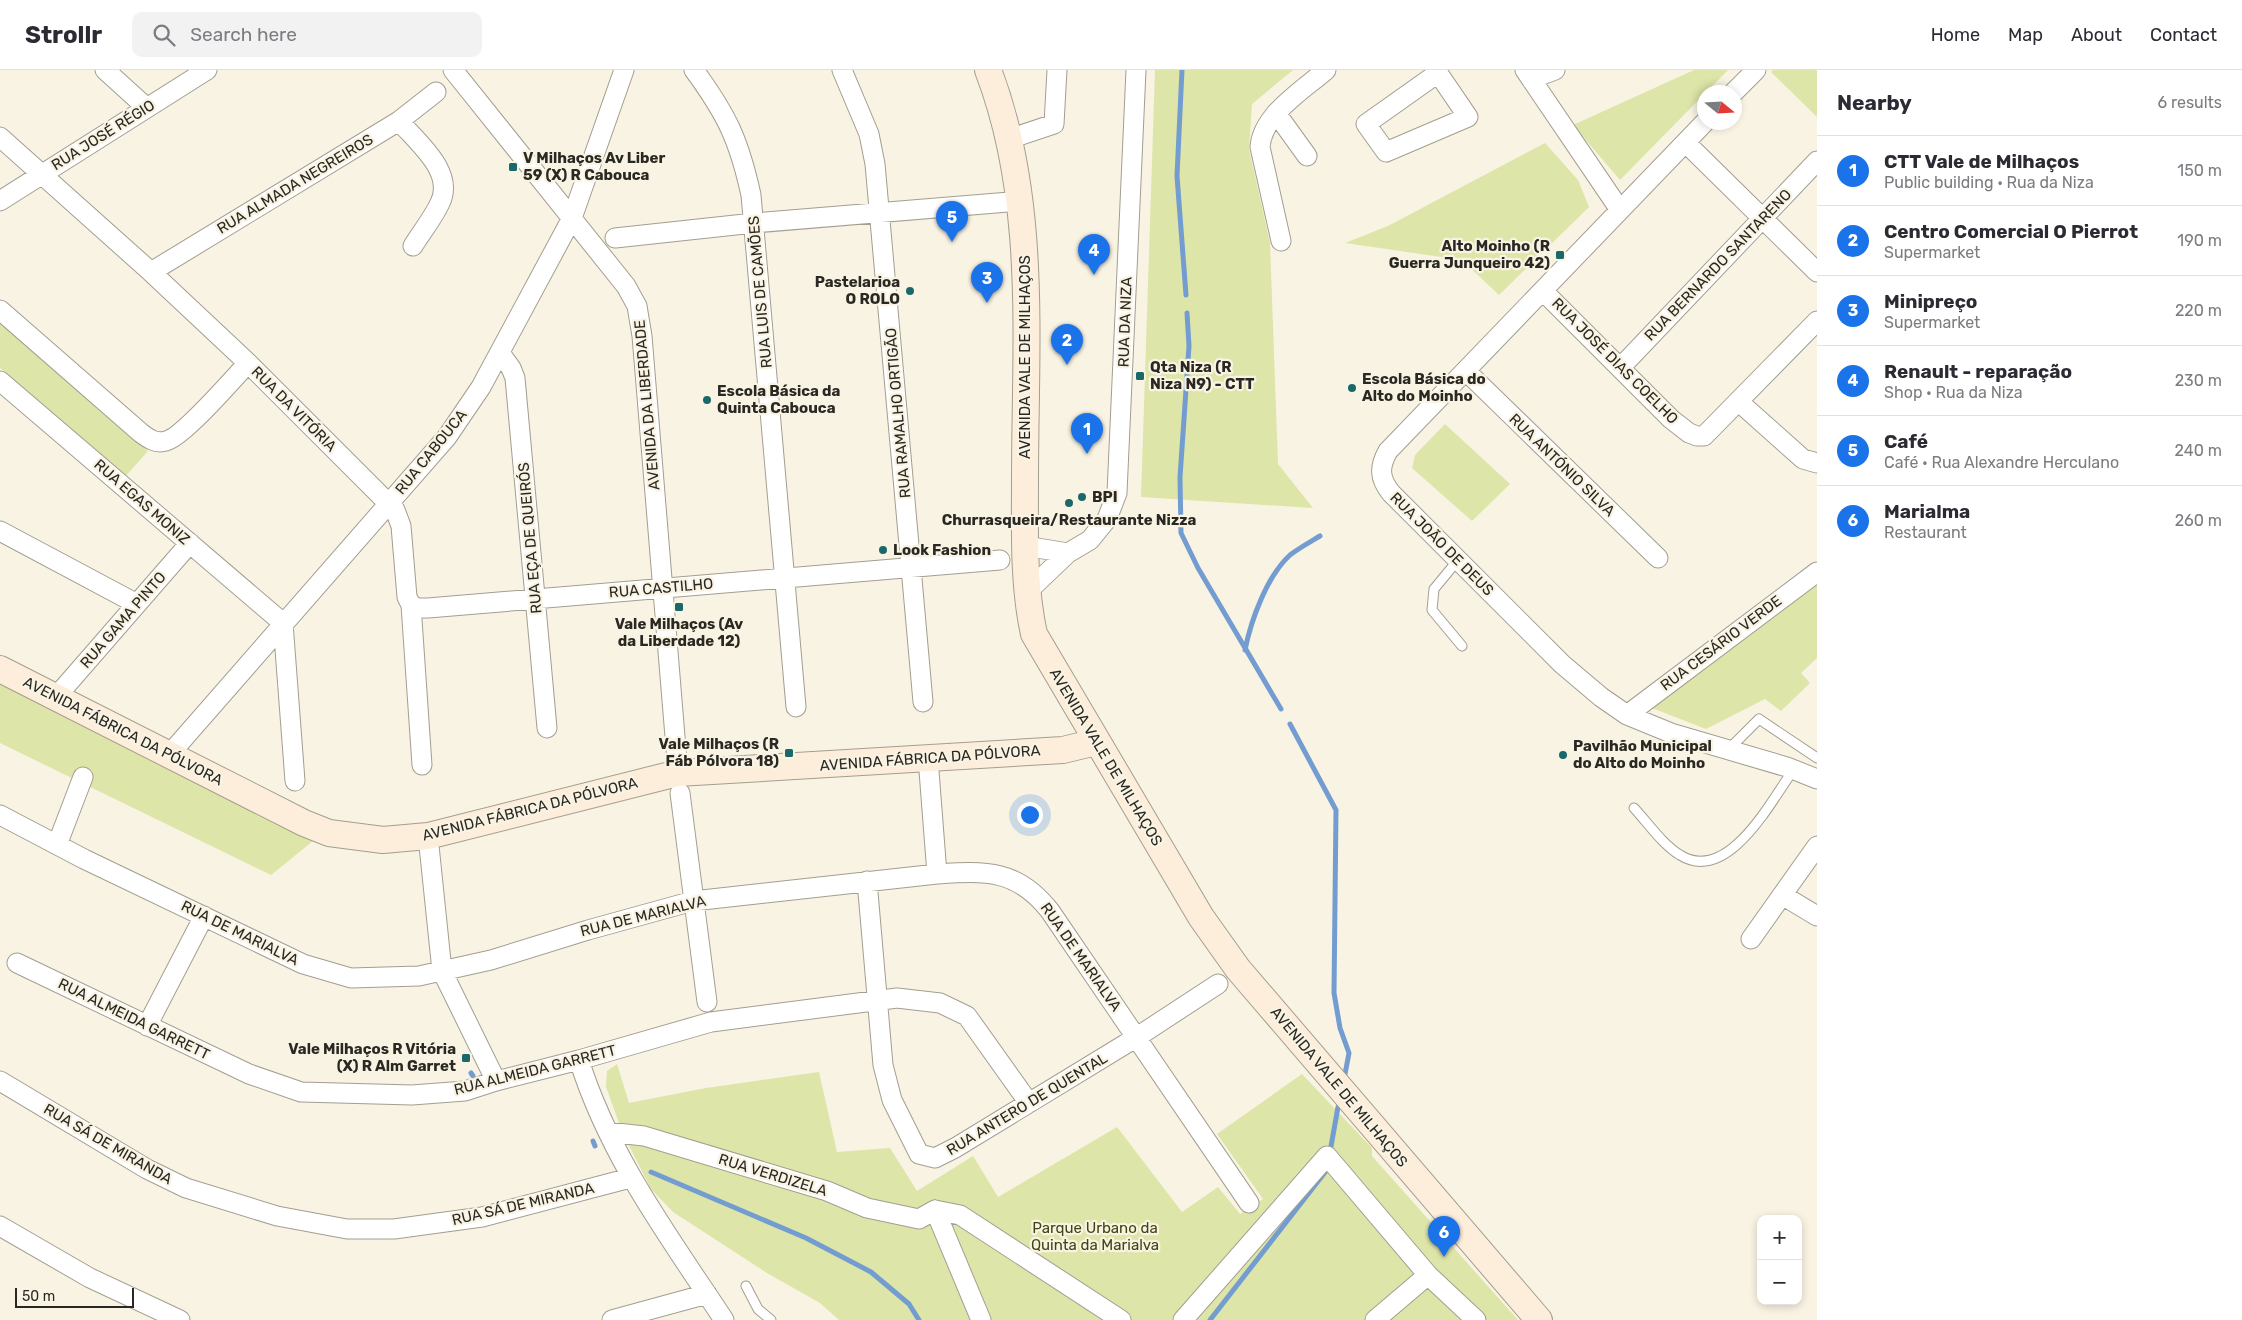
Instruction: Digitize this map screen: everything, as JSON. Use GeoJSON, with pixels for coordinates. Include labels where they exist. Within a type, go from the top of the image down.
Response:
{"type":"FeatureCollection","features":[{"type":"Feature","properties":{"kind":"street"},"geometry":{"type":"LineString","coordinates":[[104,70],[147,108]]}},
{"type":"Feature","properties":{"kind":"street","name":"RUA JOSÉ RÉGIO"},"geometry":{"type":"LineString","coordinates":[[0,201],[207,70]]}},
{"type":"Feature","properties":{"kind":"street","name":"AVENIDA DA LIBERDADE"},"geometry":{"type":"LineString","coordinates":[[454,70],[626,286],[637,306],[642,336],[679,783],[707,1002]]}},
{"type":"Feature","properties":{"kind":"street","name":"RUA CABOUCA"},"geometry":{"type":"LineString","coordinates":[[169,755],[447,437],[481,387],[572,218],[624,70]]}},
{"type":"Feature","properties":{"kind":"street","name":"RUA LUIS DE CAMÕES"},"geometry":{"type":"LineString","coordinates":[[694,70],[716,100],[732,129],[747,178],[754,223],[796,707]]}},
{"type":"Feature","properties":{"kind":"street","name":"RUA RAMALHO ORTIGÃO"},"geometry":{"type":"LineString","coordinates":[[842,70],[869,134],[875,164],[923,702]]}},
{"type":"Feature","properties":{"kind":"street","name":"AVENIDA VALE DE MILHAÇOS"},"geometry":{"type":"LineString","coordinates":[[988,70],[998,97],[1009,139],[1021,201],[1025,318],[1025,546],[1027,592],[1034,634],[1096,742],[1201,916],[1238,969],[1539,1320]]}},
{"type":"Feature","properties":{"kind":"street"},"geometry":{"type":"LineString","coordinates":[[1009,139],[1054,124],[1057,70]]}},
{"type":"Feature","properties":{"kind":"street","name":"RUA DA NIZA"},"geometry":{"type":"LineString","coordinates":[[1027,592],[1068,554],[1090,540],[1100,529],[1113,506],[1118,485],[1136,70]]}},
{"type":"Feature","properties":{"kind":"street"},"geometry":{"type":"LineString","coordinates":[[1281,241],[1260,147],[1265,127],[1276,113],[1326,70]]}},
{"type":"Feature","properties":{"kind":"street"},"geometry":{"type":"LineString","coordinates":[[1555,70],[1528,75],[1620,210]]}},
{"type":"Feature","properties":{"kind":"street"},"geometry":{"type":"LineString","coordinates":[[1741,85],[1756,70]]}},
{"type":"Feature","properties":{"kind":"street"},"geometry":{"type":"LineString","coordinates":[[1437,72],[1468,117],[1386,152],[1366,124],[1437,72]]}},
{"type":"Feature","properties":{"kind":"street","name":"RUA ALMADA NEGREIROS"},"geometry":{"type":"LineString","coordinates":[[151,272],[399,121],[436,92]]}},
{"type":"Feature","properties":{"kind":"street"},"geometry":{"type":"LineString","coordinates":[[1276,113],[1307,156]]}},
{"type":"Feature","properties":{"kind":"street"},"geometry":{"type":"LineString","coordinates":[[399,121],[438,168],[444,184],[440,204],[412,246]]}},
{"type":"Feature","properties":{"kind":"street","name":"RUA JOÃO DE DEUS"},"geometry":{"type":"LineString","coordinates":[[1698,130],[1388,451],[1380,468],[1385,486],[1391,493],[1562,664],[1601,698],[1626,715],[1671,733],[1794,769],[1817,779]]}},
{"type":"Feature","properties":{"kind":"street","name":"RUA DA VITÓRIA"},"geometry":{"type":"LineString","coordinates":[[0,137],[151,272],[248,363],[389,504],[399,518],[407,597],[411,604],[422,765]]}},
{"type":"Feature","properties":{"kind":"street"},"geometry":{"type":"LineString","coordinates":[[1686,143],[1817,272]]}},
{"type":"Feature","properties":{"kind":"street","name":"RUA BERNARDO SANTARENO"},"geometry":{"type":"LineString","coordinates":[[1620,368],[1817,161]]}},
{"type":"Feature","properties":{"kind":"street"},"geometry":{"type":"LineString","coordinates":[[616,238],[754,223],[1021,201]]}},
{"type":"Feature","properties":{"kind":"street","name":"RUA JOSÉ DIAS COELHO"},"geometry":{"type":"LineString","coordinates":[[1543,291],[1671,419],[1697,436],[1704,436],[1817,321]]}},
{"type":"Feature","properties":{"kind":"street"},"geometry":{"type":"LineString","coordinates":[[0,310],[141,433],[158,442],[170,439],[192,421],[248,363]]}},
{"type":"Feature","properties":{"kind":"street","name":"RUA EÇA DE QUEIRÓS"},"geometry":{"type":"LineString","coordinates":[[500,353],[511,368],[515,378],[547,728]]}},
{"type":"Feature","properties":{"kind":"street","name":"RUA ANTÓNIO SILVA"},"geometry":{"type":"LineString","coordinates":[[1466,371],[1658,558]]}},
{"type":"Feature","properties":{"kind":"street","name":"RUA EGAS MONIZ"},"geometry":{"type":"LineString","coordinates":[[0,381],[283,623]]}},
{"type":"Feature","properties":{"kind":"street"},"geometry":{"type":"LineString","coordinates":[[1739,402],[1803,459],[1817,463]]}},
{"type":"Feature","properties":{"kind":"street"},"geometry":{"type":"LineString","coordinates":[[0,531],[137,604]]}},
{"type":"Feature","properties":{"kind":"street","name":"RUA GAMA PINTO"},"geometry":{"type":"LineString","coordinates":[[56,697],[190,543]]}},
{"type":"Feature","properties":{"kind":"street"},"geometry":{"type":"LineString","coordinates":[[1025,546],[1068,554]]}},
{"type":"Feature","properties":{"kind":"street","name":"RUA CASTILHO"},"geometry":{"type":"LineString","coordinates":[[411,604],[418,608],[428,608],[1000,560]]}},
{"type":"Feature","properties":{"kind":"street","name":"RUA CESÁRIO VERDE"},"geometry":{"type":"LineString","coordinates":[[1626,715],[1817,572]]}},
{"type":"Feature","properties":{"kind":"street"},"geometry":{"type":"LineString","coordinates":[[283,623],[294,781]]}},
{"type":"Feature","properties":{"kind":"street","name":"AVENIDA FÁBRICA DA PÓLVORA"},"geometry":{"type":"LineString","coordinates":[[0,669],[304,823],[329,833],[382,840],[428,836],[679,783],[928,758],[1063,750],[1096,742]]}},
{"type":"Feature","properties":{"kind":"street"},"geometry":{"type":"LineString","coordinates":[[928,758],[937,874]]}},
{"type":"Feature","properties":{"kind":"street"},"geometry":{"type":"LineString","coordinates":[[57,845],[83,777]]}},
{"type":"Feature","properties":{"kind":"street","name":"RUA DE MARIALVA"},"geometry":{"type":"LineString","coordinates":[[0,815],[57,845],[303,964],[351,978],[419,976],[491,960],[588,930],[693,901],[937,874],[994,873],[1012,879],[1032,891],[1050,911],[1249,1203]]}},
{"type":"Feature","properties":{"kind":"street"},"geometry":{"type":"LineString","coordinates":[[428,836],[442,971],[496,1081]]}},
{"type":"Feature","properties":{"kind":"street"},"geometry":{"type":"LineString","coordinates":[[1751,940],[1817,846]]}},
{"type":"Feature","properties":{"kind":"street","name":"RUA ANTERO DE QUENTAL"},"geometry":{"type":"LineString","coordinates":[[867,881],[882,1065],[886,1083],[892,1100],[919,1154],[929,1158],[942,1155],[1029,1103],[1136,1038],[1218,984]]}},
{"type":"Feature","properties":{"kind":"street"},"geometry":{"type":"LineString","coordinates":[[1782,895],[1817,916]]}},
{"type":"Feature","properties":{"kind":"street"},"geometry":{"type":"LineString","coordinates":[[147,1026],[204,916]]}},
{"type":"Feature","properties":{"kind":"street","name":"RUA ALMEIDA GARRETT"},"geometry":{"type":"LineString","coordinates":[[17,963],[249,1074],[301,1092],[420,1094],[464,1092],[496,1081],[579,1060],[712,1022],[897,998],[940,1003],[967,1016],[1029,1103]]}},
{"type":"Feature","properties":{"kind":"street"},"geometry":{"type":"LineString","coordinates":[[579,1060],[593,1102],[630,1178],[724,1320]]}},
{"type":"Feature","properties":{"kind":"street","name":"RUA SÁ DE MIRANDA"},"geometry":{"type":"LineString","coordinates":[[0,1081],[147,1169],[186,1188],[278,1216],[348,1229],[394,1229],[482,1216],[630,1178]]}},
{"type":"Feature","properties":{"kind":"street","name":"RUA VERDIZELA"},"geometry":{"type":"LineString","coordinates":[[608,1132],[644,1136],[827,1191],[867,1208],[919,1219],[935,1210]]}},
{"type":"Feature","properties":{"kind":"street"},"geometry":{"type":"LineString","coordinates":[[1183,1320],[1331,1160],[1428,1275],[1473,1319]]}},
{"type":"Feature","properties":{"kind":"street"},"geometry":{"type":"LineString","coordinates":[[935,1210],[981,1320]]}},
{"type":"Feature","properties":{"kind":"street"},"geometry":{"type":"LineString","coordinates":[[935,1210],[960,1215],[1121,1320]]}},
{"type":"Feature","properties":{"kind":"street"},"geometry":{"type":"LineString","coordinates":[[0,1226],[90,1278],[180,1320]]}},
{"type":"Feature","properties":{"kind":"street"},"geometry":{"type":"LineString","coordinates":[[1375,1320],[1428,1275]]}},
{"type":"Feature","properties":{"kind":"street"},"geometry":{"type":"LineString","coordinates":[[612,1320],[707,1294]]}},
{"type":"Feature","properties":{"kind":"lane"},"geometry":{"type":"LineString","coordinates":[[1458,560],[1434,589],[1432,610],[1462,646]]}},
{"type":"Feature","properties":{"kind":"lane"},"geometry":{"type":"LineString","coordinates":[[1729,749],[1759,719],[1817,758]]}},
{"type":"Feature","properties":{"kind":"lane"},"geometry":{"type":"LineString","coordinates":[[1634,808],[1678,854],[1692,862],[1705,863],[1720,858],[1735,847],[1750,831],[1794,769]]}},
{"type":"Feature","properties":{"kind":"lane"},"geometry":{"type":"LineString","coordinates":[[746,1286],[758,1310],[771,1320]]}},
{"type":"Feature","properties":{"kind":"green space"},"geometry":{"type":"Polygon","coordinates":[[[1155,70],[1293,70],[1252,104],[1249,149],[1270,243],[1278,464],[1313,508],[1141,497],[1155,70]]]}},
{"type":"Feature","properties":{"kind":"green space"},"geometry":{"type":"Polygon","coordinates":[[[1694,70],[1728,70],[1713,85],[1697,85],[1697,102],[1620,180],[1573,125],[1694,70]]]}},
{"type":"Feature","properties":{"kind":"green space"},"geometry":{"type":"Polygon","coordinates":[[[1773,70],[1817,70],[1817,117],[1771,72],[1773,70]]]}},
{"type":"Feature","properties":{"kind":"green space"},"geometry":{"type":"Polygon","coordinates":[[[1545,143],[1578,180],[1589,207],[1499,295],[1462,260],[1345,243],[1388,226],[1545,143]]]}},
{"type":"Feature","properties":{"kind":"green space"},"geometry":{"type":"Polygon","coordinates":[[[0,322],[148,451],[124,478],[0,368],[0,322]]]}},
{"type":"Feature","properties":{"kind":"green space"},"geometry":{"type":"Polygon","coordinates":[[[1445,424],[1510,484],[1472,521],[1412,468],[1415,455],[1445,424]]]}},
{"type":"Feature","properties":{"kind":"green space"},"geometry":{"type":"Polygon","coordinates":[[[1817,576],[1817,658],[1801,673],[1810,683],[1781,711],[1765,699],[1706,729],[1639,703],[1817,576]]]}},
{"type":"Feature","properties":{"kind":"green space"},"geometry":{"type":"Polygon","coordinates":[[[0,683],[313,841],[271,875],[0,743],[0,683]]]}},
{"type":"Feature","properties":{"kind":"green space","name":"Parque Urbano da Quinta da Marialva"},"geometry":{"type":"Polygon","coordinates":[[[617,1064],[629,1103],[706,1088],[819,1072],[837,1152],[890,1148],[917,1191],[973,1156],[998,1197],[1117,1127],[1182,1212],[1218,1187],[1240,1214],[1263,1199],[1217,1134],[1302,1074],[1372,1148],[1372,1156],[1518,1320],[839,1320],[820,1303],[767,1273],[673,1212],[651,1189],[623,1134],[606,1087],[607,1071],[617,1064]]]}},
{"type":"Feature","properties":{"kind":"waterway"},"geometry":{"type":"LineString","coordinates":[[1182,70],[1177,176],[1186,295]]}},
{"type":"Feature","properties":{"kind":"waterway"},"geometry":{"type":"LineString","coordinates":[[1187,313],[1189,346],[1180,477],[1181,533],[1198,568],[1281,709]]}},
{"type":"Feature","properties":{"kind":"waterway"},"geometry":{"type":"LineString","coordinates":[[1245,650],[1251,625],[1261,599],[1274,574],[1290,555],[1320,536]]}},
{"type":"Feature","properties":{"kind":"waterway"},"geometry":{"type":"LineString","coordinates":[[1290,724],[1336,810],[1334,993],[1340,1028],[1349,1053],[1345,1074]]}},
{"type":"Feature","properties":{"kind":"waterway"},"geometry":{"type":"LineString","coordinates":[[1330,1152],[1338,1107]]}},
{"type":"Feature","properties":{"kind":"waterway"},"geometry":{"type":"LineString","coordinates":[[593,1141],[595,1146]]}},
{"type":"Feature","properties":{"kind":"waterway"},"geometry":{"type":"LineString","coordinates":[[1210,1320],[1326,1171],[1327,1166]]}},
{"type":"Feature","properties":{"kind":"waterway"},"geometry":{"type":"LineString","coordinates":[[651,1172],[806,1238],[871,1272],[909,1304],[919,1320]]}},
{"type":"Feature","properties":{"kind":"place","name":"V Milhaços Av Liber 59 (X) R Cabouca"},"geometry":{"type":"Point","coordinates":[513,167]}},
{"type":"Feature","properties":{"kind":"place","name":"Café"},"geometry":{"type":"Point","coordinates":[952,242]}},
{"type":"Feature","properties":{"kind":"place","name":"Alto Moinho (R Guerra Junqueiro 42)"},"geometry":{"type":"Point","coordinates":[1560,255]}},
{"type":"Feature","properties":{"kind":"place","name":"Renault - reparação"},"geometry":{"type":"Point","coordinates":[1094,275]}},
{"type":"Feature","properties":{"kind":"place","name":"Pastelarioa O ROLO"},"geometry":{"type":"Point","coordinates":[910,291]}},
{"type":"Feature","properties":{"kind":"place","name":"Minipreço"},"geometry":{"type":"Point","coordinates":[987,303]}},
{"type":"Feature","properties":{"kind":"place","name":"Centro Comercial O Pierrot"},"geometry":{"type":"Point","coordinates":[1067,365]}},
{"type":"Feature","properties":{"kind":"place","name":"Qta Niza (R Niza N9) - CTT"},"geometry":{"type":"Point","coordinates":[1140,376]}},
{"type":"Feature","properties":{"kind":"place","name":"Escola Básica do Alto do Moinho"},"geometry":{"type":"Point","coordinates":[1352,388]}},
{"type":"Feature","properties":{"kind":"place","name":"Escola Básica da Quinta Cabouca"},"geometry":{"type":"Point","coordinates":[707,400]}},
{"type":"Feature","properties":{"kind":"place","name":"CTT Vale de Milhaços"},"geometry":{"type":"Point","coordinates":[1087,454]}},
{"type":"Feature","properties":{"kind":"place","name":"BPI"},"geometry":{"type":"Point","coordinates":[1082,497]}},
{"type":"Feature","properties":{"kind":"place","name":"Churrasqueira/Restaurante Nizza"},"geometry":{"type":"Point","coordinates":[1069,503]}},
{"type":"Feature","properties":{"kind":"place","name":"Look Fashion"},"geometry":{"type":"Point","coordinates":[883,550]}},
{"type":"Feature","properties":{"kind":"place","name":"Vale Milhaços (Av da Liberdade 12)"},"geometry":{"type":"Point","coordinates":[679,607]}},
{"type":"Feature","properties":{"kind":"place","name":"Vale Milhaços (R Fáb Pólvora 18)"},"geometry":{"type":"Point","coordinates":[789,753]}},
{"type":"Feature","properties":{"kind":"place","name":"Pavilhão Municipal do Alto do Moinho"},"geometry":{"type":"Point","coordinates":[1563,755]}},
{"type":"Feature","properties":{"kind":"place","name":"Vale Milhaços R Vitória (X) R Alm Garret"},"geometry":{"type":"Point","coordinates":[466,1058]}},
{"type":"Feature","properties":{"kind":"place","name":"Marialma"},"geometry":{"type":"Point","coordinates":[1444,1257]}}]}
